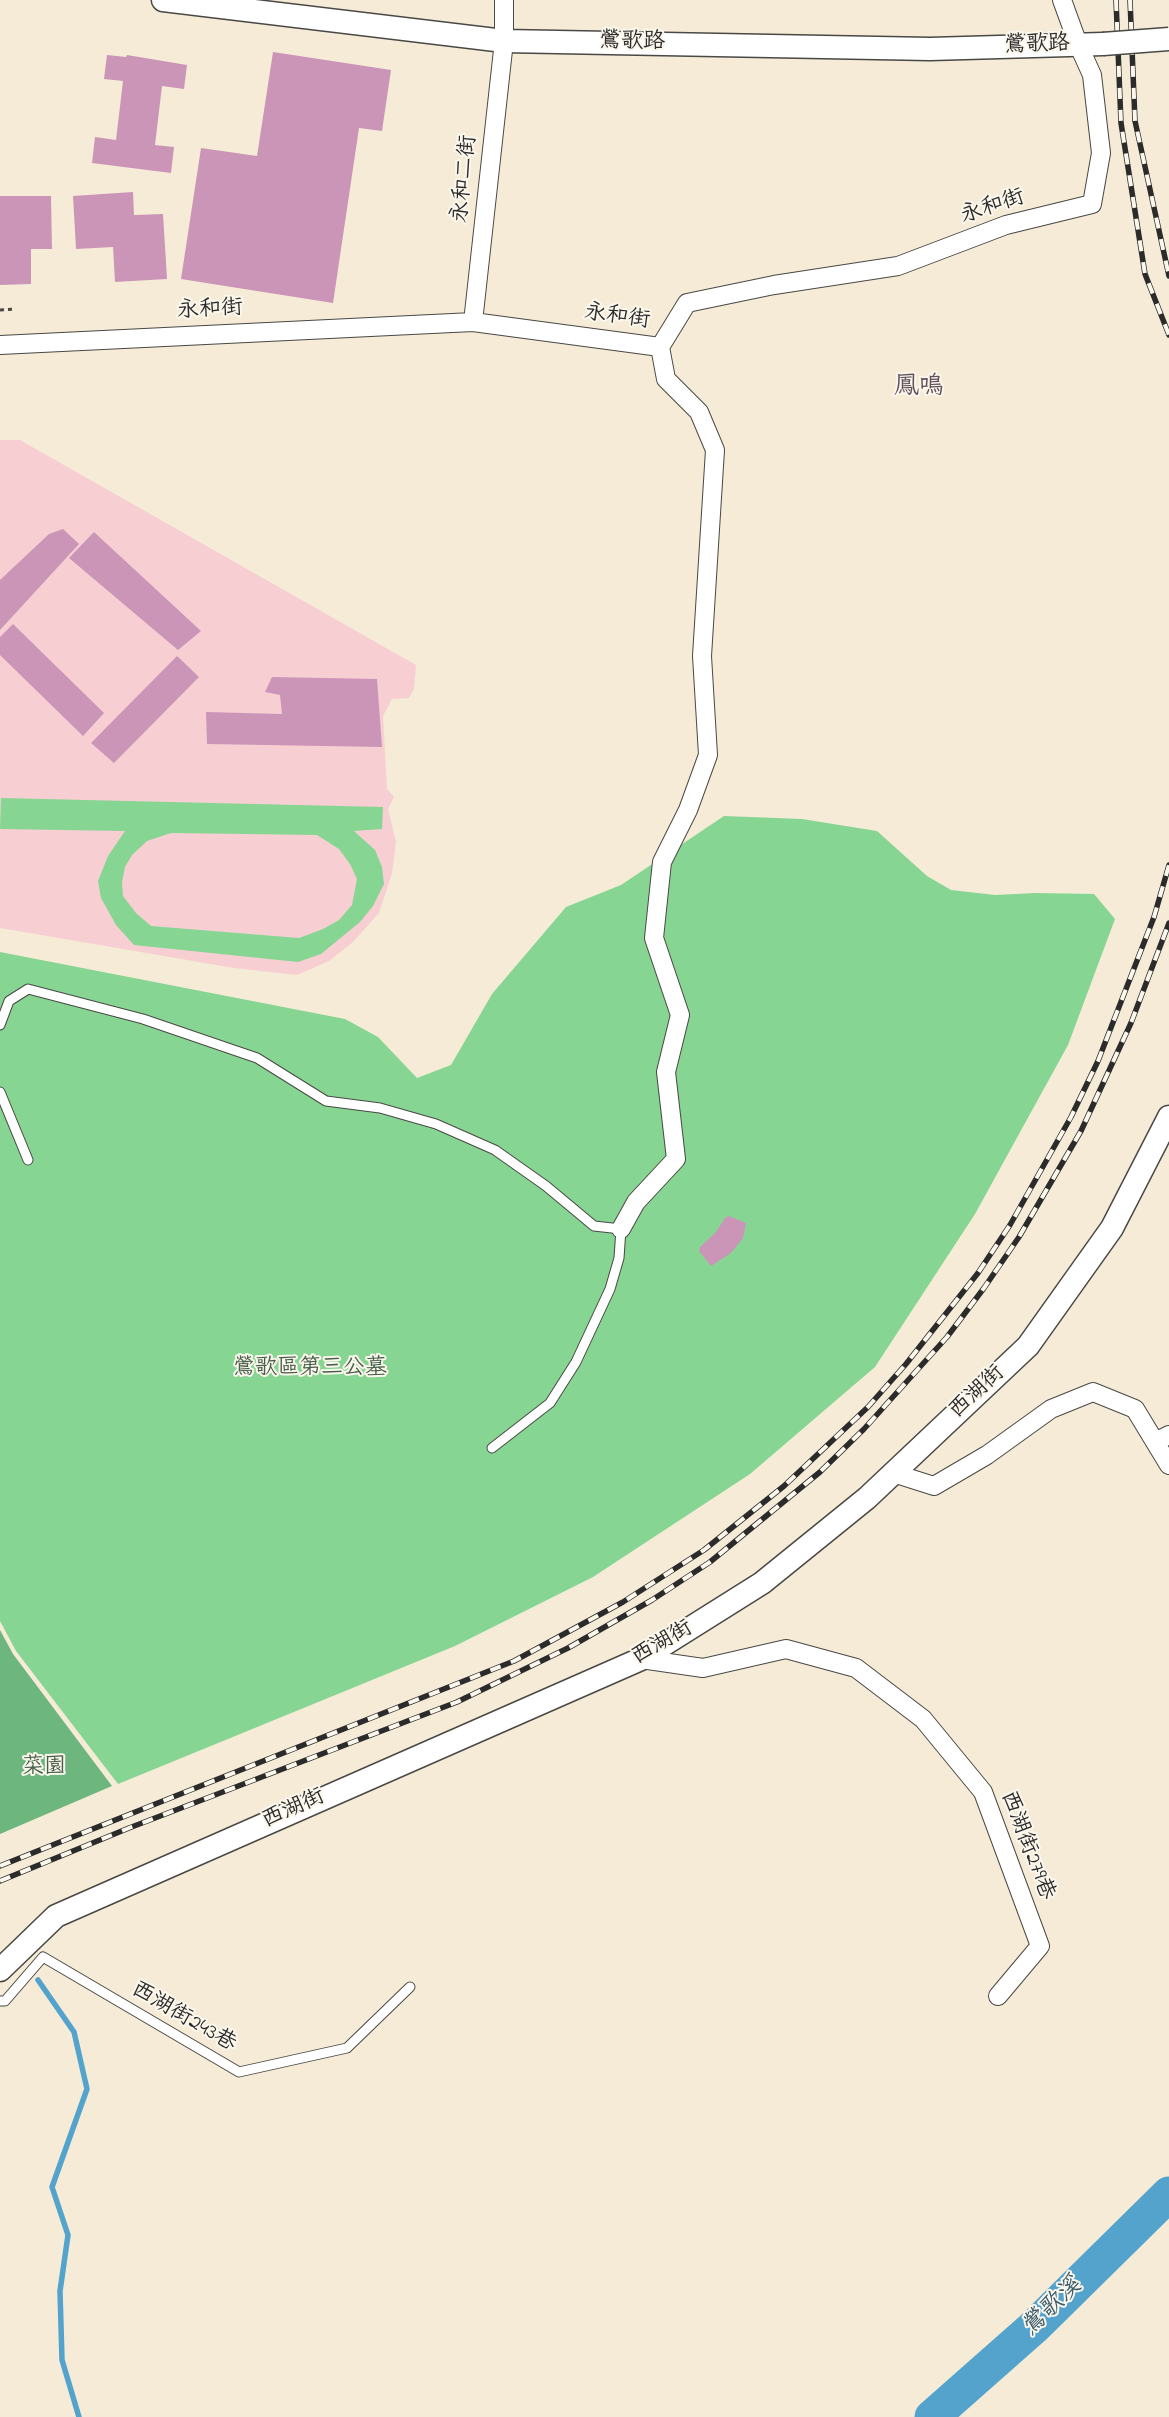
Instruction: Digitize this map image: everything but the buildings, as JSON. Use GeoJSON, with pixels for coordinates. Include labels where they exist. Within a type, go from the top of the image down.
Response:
{"type":"FeatureCollection","features":[{"type":"Feature","properties":{"kind":"street","name":"鶯歌路"},"geometry":{"type":"LineString","coordinates":[[163,0],[504,41],[930,49],[1103,44],[1169,39]]}},
{"type":"Feature","properties":{"kind":"street","name":"永和二街"},"geometry":{"type":"LineString","coordinates":[[473,322],[504,41],[504,0]]}},
{"type":"Feature","properties":{"kind":"street"},"geometry":{"type":"LineString","coordinates":[[1062,0],[1078,44]]}},
{"type":"Feature","properties":{"kind":"street","name":"永和街"},"geometry":{"type":"LineString","coordinates":[[0,345],[473,322],[660,347],[687,303],[774,286],[898,266],[1006,224],[1092,204],[1100,153],[1092,75],[1078,44]]}},
{"type":"Feature","properties":{"kind":"street"},"geometry":{"type":"LineString","coordinates":[[621,1229],[636,1202],[676,1159],[666,1072],[680,1015],[654,938],[662,862],[688,810],[708,755],[702,656],[715,450],[699,412],[666,379],[660,347]]}},
{"type":"Feature","properties":{"kind":"street","name":"西湖街"},"geometry":{"type":"LineString","coordinates":[[0,1970],[56,1916],[642,1659],[762,1583],[867,1498],[1028,1346],[1112,1228],[1169,1117]]}},
{"type":"Feature","properties":{"kind":"street"},"geometry":{"type":"LineString","coordinates":[[893,1473],[934,1486],[988,1455],[1051,1409],[1093,1392],[1135,1409],[1162,1438],[1169,1465]]}},
{"type":"Feature","properties":{"kind":"street","name":"西湖街279巷"},"geometry":{"type":"LineString","coordinates":[[642,1659],[703,1668],[786,1649],[856,1668],[923,1719],[982,1792],[1040,1946],[998,1996]]}},
{"type":"Feature","properties":{"kind":"lane"},"geometry":{"type":"LineString","coordinates":[[0,1025],[9,1001],[28,989],[143,1019],[257,1058],[326,1101],[380,1108],[436,1124],[487,1146],[546,1186],[594,1226],[621,1229],[619,1258],[610,1289],[576,1362],[550,1403],[492,1448]]}},
{"type":"Feature","properties":{"kind":"lane"},"geometry":{"type":"LineString","coordinates":[[0,1092],[28,1160]]}},
{"type":"Feature","properties":{"kind":"lane","name":"西湖街243巷"},"geometry":{"type":"LineString","coordinates":[[0,2001],[5,2001],[43,1957],[239,2072],[347,2048],[410,1986]]}},
{"type":"Feature","properties":{"kind":"path"},"geometry":{"type":"LineString","coordinates":[[0,310],[14,309]]}},
{"type":"Feature","properties":{"kind":"shaded area"},"geometry":{"type":"Polygon","coordinates":[[[0,440],[20,440],[416,665],[414,689],[409,698],[392,699],[383,716],[387,789],[394,797],[388,809],[396,842],[392,873],[379,913],[353,942],[329,961],[297,975],[234,968],[0,928],[0,440]]]}},
{"type":"Feature","properties":{"kind":"green space"},"geometry":{"type":"Polygon","coordinates":[[[1,798],[383,807],[382,829],[354,831],[375,850],[382,867],[384,884],[373,906],[360,922],[321,954],[298,962],[134,945],[116,925],[101,898],[98,881],[108,856],[125,831],[0,829],[1,798]],[[171,833],[147,841],[132,855],[125,867],[122,882],[123,896],[136,913],[151,926],[299,938],[323,929],[339,920],[352,905],[357,879],[350,864],[339,849],[317,835],[171,833]]]}},
{"type":"Feature","properties":{"kind":"green space","name":"鶯歌區第三公墓"},"geometry":{"type":"Polygon","coordinates":[[[724,816],[802,819],[877,831],[927,876],[951,890],[995,895],[1036,893],[1094,894],[1115,919],[1068,1045],[975,1214],[875,1367],[750,1474],[593,1577],[455,1646],[118,1784],[16,1651],[0,1621],[0,952],[345,1019],[378,1037],[417,1078],[451,1065],[492,994],[566,907],[621,885],[724,816]]]}},
{"type":"Feature","properties":{"kind":"green space","name":"菜園"},"geometry":{"type":"Polygon","coordinates":[[[0,1630],[13,1654],[112,1786],[0,1834],[0,1630]]]}},
{"type":"Feature","properties":{"kind":"waterway"},"geometry":{"type":"LineString","coordinates":[[38,1980],[74,2032],[87,2089],[52,2187],[68,2235],[60,2291],[62,2360],[79,2417]]}},
{"type":"Feature","properties":{"kind":"waterway","name":"鶯歌溪"},"geometry":{"type":"LineString","coordinates":[[932,2417],[1034,2327],[1169,2194]]}},
{"type":"Feature","properties":{"kind":"railway"},"geometry":{"type":"LineString","coordinates":[[1116,0],[1121,123],[1145,274],[1169,335]]}},
{"type":"Feature","properties":{"kind":"railway"},"geometry":{"type":"LineString","coordinates":[[1130,0],[1135,121],[1169,276]]}},
{"type":"Feature","properties":{"kind":"railway"},"geometry":{"type":"LineString","coordinates":[[0,1866],[514,1661],[623,1602],[704,1550],[784,1486],[868,1407],[906,1364],[978,1273],[1010,1225],[1071,1117],[1098,1061],[1154,917],[1169,865]]}},
{"type":"Feature","properties":{"kind":"railway"},"geometry":{"type":"LineString","coordinates":[[0,1881],[129,1828],[457,1702],[568,1648],[652,1600],[710,1562],[820,1472],[864,1429],[947,1337],[1019,1237],[1081,1131],[1131,1023],[1169,923]]}},
{"type":"Feature","properties":{"kind":"district","name":"鳳鳴"},"geometry":{"type":"Point","coordinates":[919,389]}}]}
